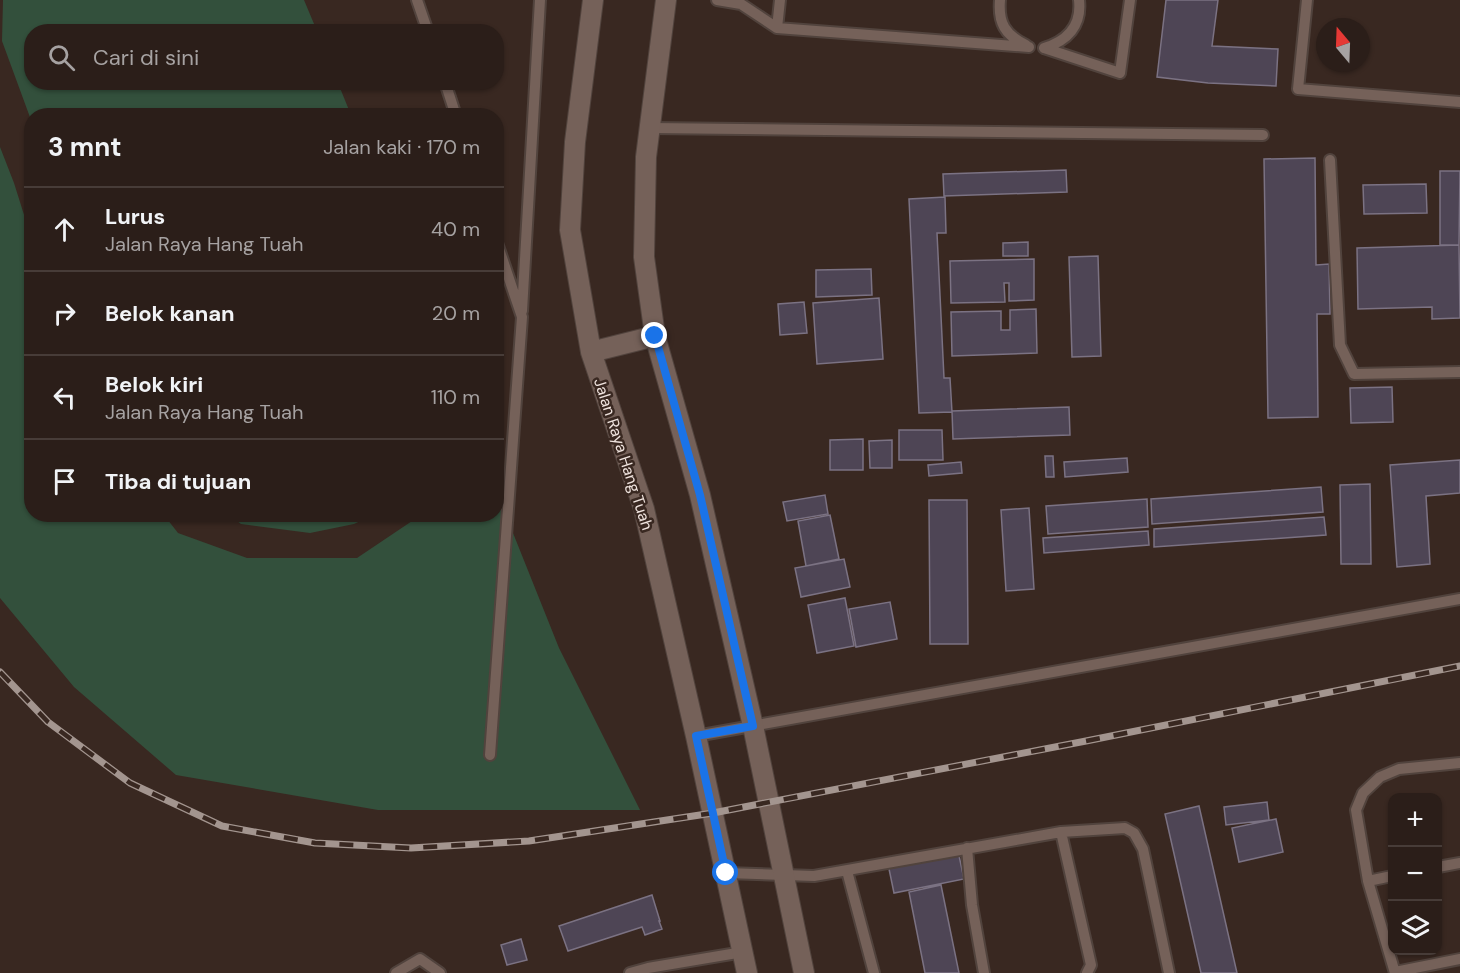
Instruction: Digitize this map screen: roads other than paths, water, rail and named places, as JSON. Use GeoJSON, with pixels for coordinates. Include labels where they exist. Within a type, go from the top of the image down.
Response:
{"type":"FeatureCollection","features":[{"type":"Feature","properties":{"kind":"street","name":"Jalan Raya Hang Tuah"},"geometry":{"type":"LineString","coordinates":[[593,0],[575,142],[570,230],[591,352],[644,509],[747,973]]}},
{"type":"Feature","properties":{"kind":"street"},"geometry":{"type":"LineString","coordinates":[[666,0],[646,157],[644,256],[655,336],[700,495],[753,726],[804,973]]}},
{"type":"Feature","properties":{"kind":"street"},"geometry":{"type":"LineString","coordinates":[[591,352],[655,336]]}},
{"type":"Feature","properties":{"kind":"lane"},"geometry":{"type":"LineString","coordinates":[[417,0],[425,24]]}},
{"type":"Feature","properties":{"kind":"lane"},"geometry":{"type":"LineString","coordinates":[[490,755],[522,317],[540,0]]}},
{"type":"Feature","properties":{"kind":"lane"},"geometry":{"type":"LineString","coordinates":[[717,0],[747,2],[777,28],[1044,48],[1120,73],[1130,0]]}},
{"type":"Feature","properties":{"kind":"lane"},"geometry":{"type":"LineString","coordinates":[[777,28],[780,0]]}},
{"type":"Feature","properties":{"kind":"lane"},"geometry":{"type":"LineString","coordinates":[[1000,0],[999,13],[1004,28],[1015,40],[1029,47]]}},
{"type":"Feature","properties":{"kind":"lane"},"geometry":{"type":"LineString","coordinates":[[1044,48],[1059,43],[1071,32],[1078,18],[1079,0]]}},
{"type":"Feature","properties":{"kind":"lane"},"geometry":{"type":"LineString","coordinates":[[1308,0],[1298,88],[1460,102]]}},
{"type":"Feature","properties":{"kind":"lane"},"geometry":{"type":"LineString","coordinates":[[448,90],[453,108]]}},
{"type":"Feature","properties":{"kind":"lane"},"geometry":{"type":"LineString","coordinates":[[650,128],[1263,135]]}},
{"type":"Feature","properties":{"kind":"lane"},"geometry":{"type":"LineString","coordinates":[[1330,160],[1340,345],[1354,374],[1460,372]]}},
{"type":"Feature","properties":{"kind":"lane"},"geometry":{"type":"LineString","coordinates":[[504,264],[522,317]]}},
{"type":"Feature","properties":{"kind":"lane"},"geometry":{"type":"LineString","coordinates":[[696,736],[1460,599]]}},
{"type":"Feature","properties":{"kind":"lane"},"geometry":{"type":"LineString","coordinates":[[1460,763],[1399,770],[1380,777],[1364,793],[1356,810],[1368,881],[1395,973],[1460,959]]}},
{"type":"Feature","properties":{"kind":"lane"},"geometry":{"type":"LineString","coordinates":[[726,873],[814,876],[1061,832],[1125,828],[1134,833],[1143,849],[1169,973]]}},
{"type":"Feature","properties":{"kind":"lane"},"geometry":{"type":"LineString","coordinates":[[1061,832],[1091,965],[1087,973]]}},
{"type":"Feature","properties":{"kind":"lane"},"geometry":{"type":"LineString","coordinates":[[967,848],[972,905],[984,973]]}},
{"type":"Feature","properties":{"kind":"lane"},"geometry":{"type":"LineString","coordinates":[[1442,866],[1460,863]]}},
{"type":"Feature","properties":{"kind":"lane"},"geometry":{"type":"LineString","coordinates":[[847,871],[874,973]]}},
{"type":"Feature","properties":{"kind":"lane"},"geometry":{"type":"LineString","coordinates":[[1368,881],[1388,877]]}},
{"type":"Feature","properties":{"kind":"lane"},"geometry":{"type":"LineString","coordinates":[[630,973],[743,952]]}},
{"type":"Feature","properties":{"kind":"lane"},"geometry":{"type":"LineString","coordinates":[[396,973],[420,959],[440,973]]}},
{"type":"Feature","properties":{"kind":"railway"},"geometry":{"type":"LineString","coordinates":[[0,672],[48,722],[130,783],[222,826],[315,843],[411,848],[529,841],[713,813],[1460,666]]}}]}
